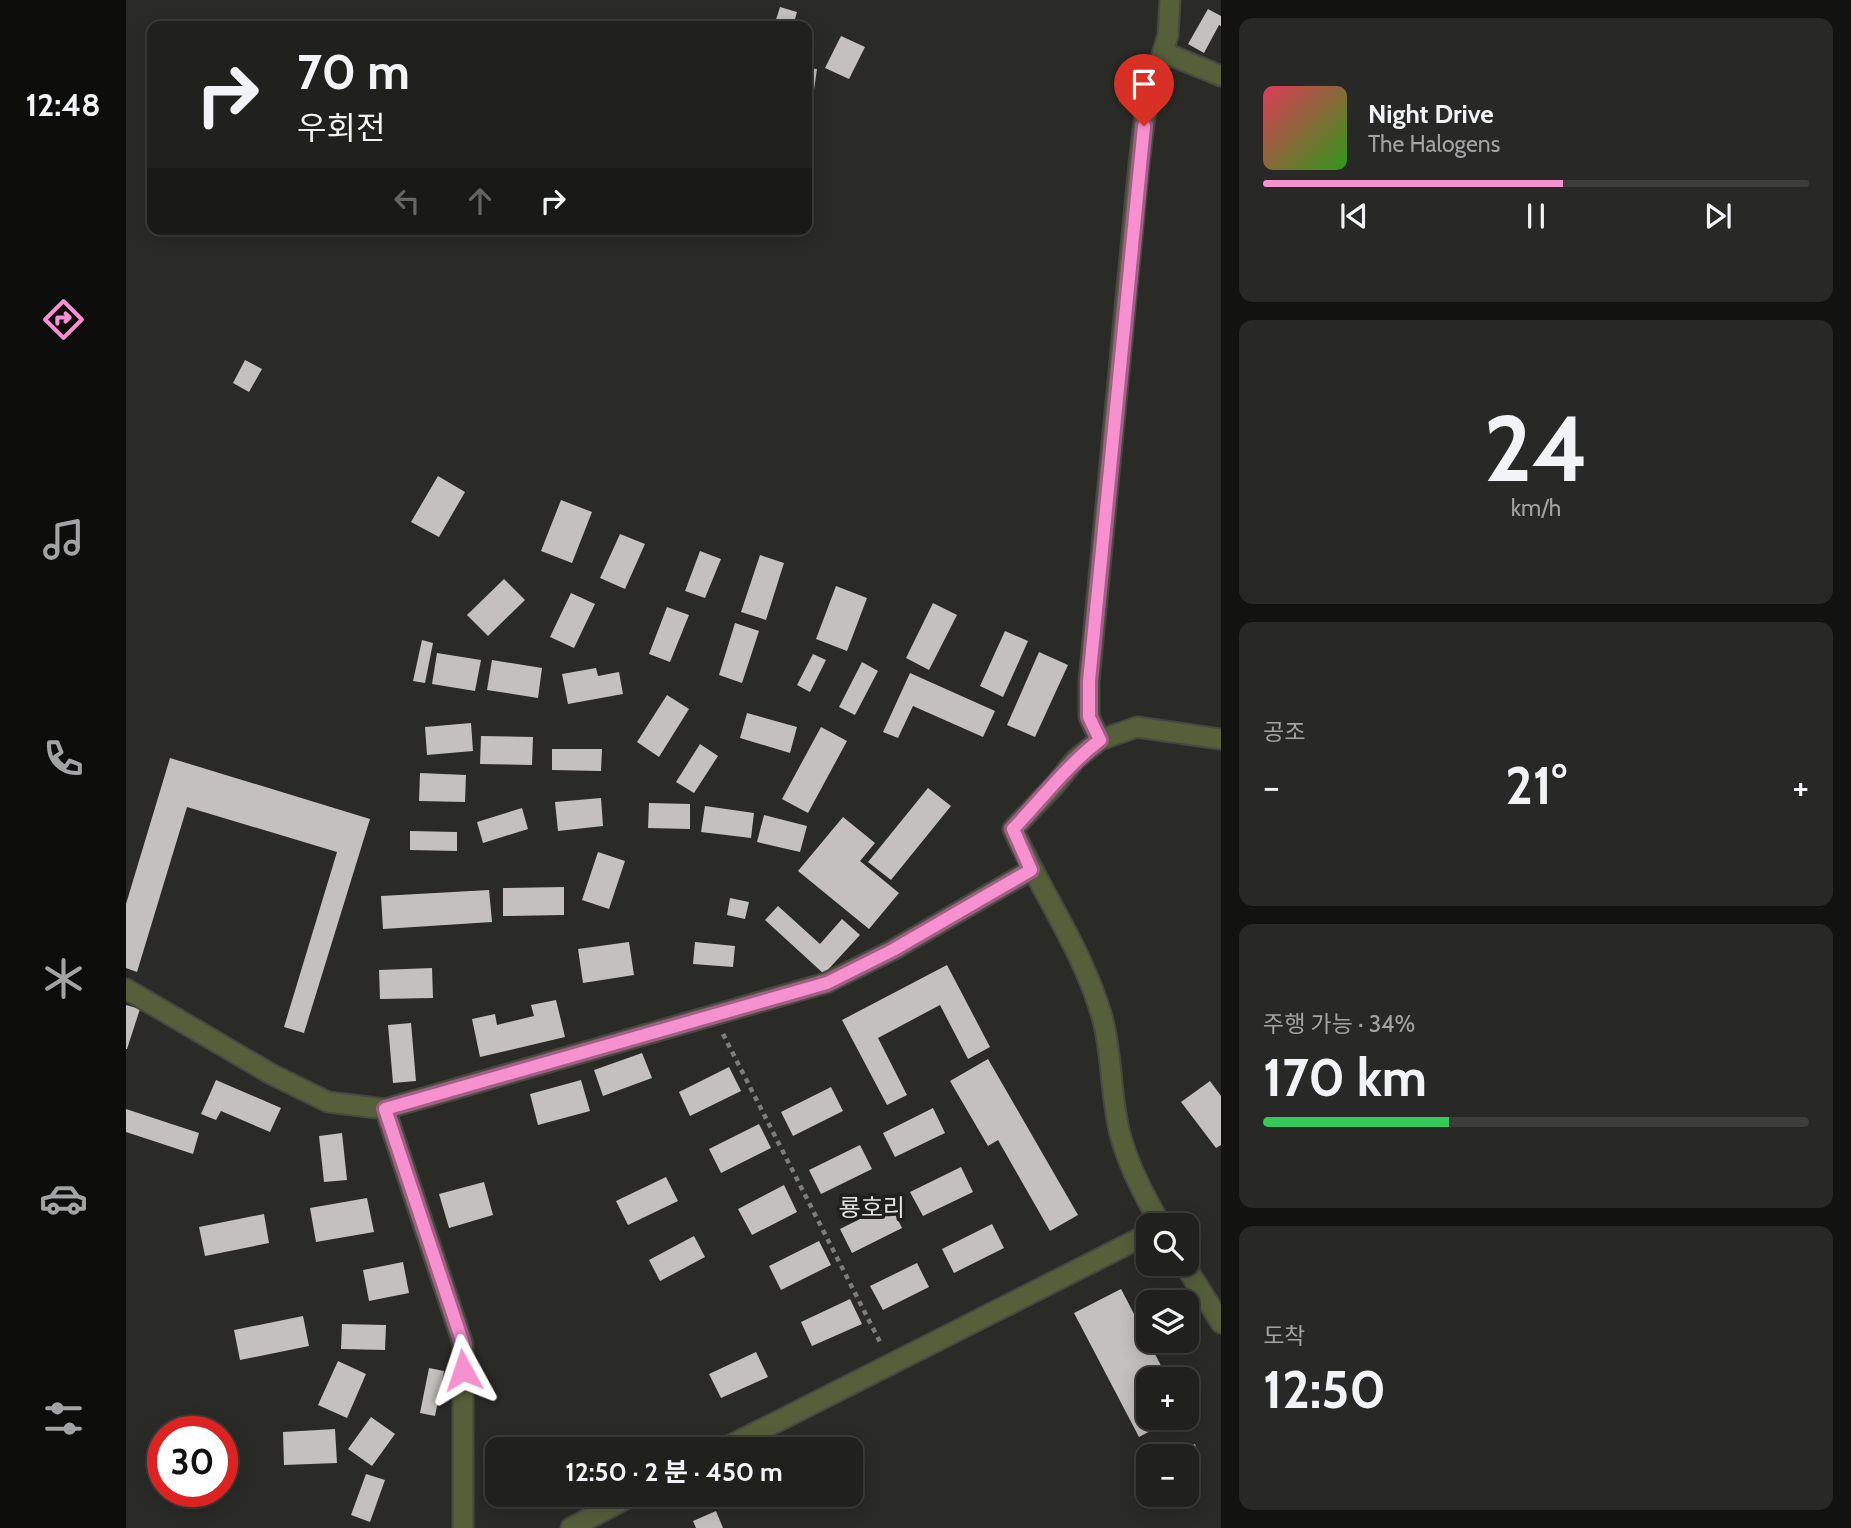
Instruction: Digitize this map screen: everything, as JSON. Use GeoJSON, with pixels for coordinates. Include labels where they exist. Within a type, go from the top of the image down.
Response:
{"type":"FeatureCollection","features":[{"type":"Feature","properties":{"kind":"street"},"geometry":{"type":"LineString","coordinates":[[1100,740],[1089,717],[1090,668],[1139,164],[1146,107],[1168,36],[1172,1]]}},
{"type":"Feature","properties":{"kind":"street"},"geometry":{"type":"LineString","coordinates":[[1163,52],[1221,76]]}},
{"type":"Feature","properties":{"kind":"street"},"geometry":{"type":"LineString","coordinates":[[1155,1213],[1134,1175],[1121,1136],[1102,1018],[1083,966],[1031,870],[1013,829],[1076,759],[1100,740],[1137,727],[1221,739]]}},
{"type":"Feature","properties":{"kind":"street"},"geometry":{"type":"LineString","coordinates":[[126,989],[271,1074],[328,1102],[385,1109],[827,983],[893,950],[1031,870]]}},
{"type":"Feature","properties":{"kind":"street"},"geometry":{"type":"LineString","coordinates":[[385,1109],[463,1344],[463,1528]]}},
{"type":"Feature","properties":{"kind":"street"},"geometry":{"type":"LineString","coordinates":[[746,1437],[1136,1240]]}},
{"type":"Feature","properties":{"kind":"street"},"geometry":{"type":"LineString","coordinates":[[1192,1276],[1221,1323]]}},
{"type":"Feature","properties":{"kind":"street"},"geometry":{"type":"LineString","coordinates":[[571,1528],[611,1507]]}},
{"type":"Feature","properties":{"kind":"path"},"geometry":{"type":"LineString","coordinates":[[713,1015],[891,1363]]}},
{"type":"Feature","properties":{"kind":"building"},"geometry":{"type":"Polygon","coordinates":[[[780,7],[797,12],[794,21],[776,21],[780,7]]]}},
{"type":"Feature","properties":{"kind":"building"},"geometry":{"type":"Polygon","coordinates":[[[1208,9],[1221,16],[1221,26],[1219,25],[1204,53],[1188,44],[1208,9]]]}},
{"type":"Feature","properties":{"kind":"building"},"geometry":{"type":"Polygon","coordinates":[[[841,36],[865,47],[849,79],[825,68],[841,36]]]}},
{"type":"Feature","properties":{"kind":"building"},"geometry":{"type":"Polygon","coordinates":[[[812,68],[817,69],[812,90],[812,68]]]}},
{"type":"Feature","properties":{"kind":"building"},"geometry":{"type":"Polygon","coordinates":[[[245,360],[262,369],[249,392],[233,383],[245,360]]]}},
{"type":"Feature","properties":{"kind":"building"},"geometry":{"type":"Polygon","coordinates":[[[438,476],[465,492],[439,537],[411,522],[438,476]]]}},
{"type":"Feature","properties":{"kind":"building"},"geometry":{"type":"Polygon","coordinates":[[[561,500],[592,512],[572,563],[541,551],[561,500]]]}},
{"type":"Feature","properties":{"kind":"building"},"geometry":{"type":"Polygon","coordinates":[[[620,534],[645,544],[625,589],[600,578],[620,534]]]}},
{"type":"Feature","properties":{"kind":"building"},"geometry":{"type":"Polygon","coordinates":[[[700,551],[721,559],[705,598],[685,591],[700,551]]]}},
{"type":"Feature","properties":{"kind":"building"},"geometry":{"type":"Polygon","coordinates":[[[760,555],[784,563],[766,620],[741,612],[760,555]]]}},
{"type":"Feature","properties":{"kind":"building"},"geometry":{"type":"Polygon","coordinates":[[[504,579],[525,600],[488,636],[467,615],[504,579]]]}},
{"type":"Feature","properties":{"kind":"building"},"geometry":{"type":"Polygon","coordinates":[[[836,586],[867,598],[847,651],[816,639],[836,586]]]}},
{"type":"Feature","properties":{"kind":"building"},"geometry":{"type":"Polygon","coordinates":[[[571,593],[595,604],[574,648],[550,637],[571,593]]]}},
{"type":"Feature","properties":{"kind":"building"},"geometry":{"type":"Polygon","coordinates":[[[933,603],[957,615],[929,670],[906,658],[933,603]]]}},
{"type":"Feature","properties":{"kind":"building"},"geometry":{"type":"Polygon","coordinates":[[[667,607],[689,615],[670,662],[649,654],[667,607]]]}},
{"type":"Feature","properties":{"kind":"building"},"geometry":{"type":"Polygon","coordinates":[[[735,623],[759,631],[742,683],[719,675],[735,623]]]}},
{"type":"Feature","properties":{"kind":"building"},"geometry":{"type":"Polygon","coordinates":[[[1005,631],[1028,641],[1003,697],[980,686],[1005,631]]]}},
{"type":"Feature","properties":{"kind":"building"},"geometry":{"type":"Polygon","coordinates":[[[422,640],[433,643],[425,683],[413,681],[422,640]]]}},
{"type":"Feature","properties":{"kind":"building"},"geometry":{"type":"Polygon","coordinates":[[[1039,652],[1068,665],[1035,737],[1007,725],[1039,652]]]}},
{"type":"Feature","properties":{"kind":"building"},"geometry":{"type":"Polygon","coordinates":[[[437,653],[481,660],[475,691],[432,684],[437,653]]]}},
{"type":"Feature","properties":{"kind":"building"},"geometry":{"type":"Polygon","coordinates":[[[813,654],[826,660],[810,692],[797,685],[813,654]]]}},
{"type":"Feature","properties":{"kind":"building"},"geometry":{"type":"Polygon","coordinates":[[[492,660],[542,668],[538,698],[487,690],[492,660]]]}},
{"type":"Feature","properties":{"kind":"building"},"geometry":{"type":"Polygon","coordinates":[[[862,662],[878,671],[855,715],[839,707],[862,662]]]}},
{"type":"Feature","properties":{"kind":"building"},"geometry":{"type":"Polygon","coordinates":[[[596,668],[598,676],[619,672],[623,694],[568,704],[562,674],[596,668]]]}},
{"type":"Feature","properties":{"kind":"building"},"geometry":{"type":"Polygon","coordinates":[[[910,673],[995,711],[983,737],[913,706],[898,738],[883,732],[910,673]]]}},
{"type":"Feature","properties":{"kind":"building"},"geometry":{"type":"Polygon","coordinates":[[[667,695],[689,709],[659,757],[637,742],[667,695]]]}},
{"type":"Feature","properties":{"kind":"building"},"geometry":{"type":"Polygon","coordinates":[[[747,713],[797,727],[790,753],[740,738],[747,713]]]}},
{"type":"Feature","properties":{"kind":"building"},"geometry":{"type":"Polygon","coordinates":[[[471,723],[473,751],[427,755],[425,727],[471,723]]]}},
{"type":"Feature","properties":{"kind":"building"},"geometry":{"type":"Polygon","coordinates":[[[821,727],[847,741],[808,813],[782,799],[821,727]]]}},
{"type":"Feature","properties":{"kind":"building"},"geometry":{"type":"Polygon","coordinates":[[[481,736],[533,737],[532,765],[480,764],[481,736]]]}},
{"type":"Feature","properties":{"kind":"building"},"geometry":{"type":"Polygon","coordinates":[[[700,744],[718,756],[694,793],[676,782],[700,744]]]}},
{"type":"Feature","properties":{"kind":"building"},"geometry":{"type":"Polygon","coordinates":[[[552,749],[602,749],[601,771],[552,770],[552,749]]]}},
{"type":"Feature","properties":{"kind":"building"},"geometry":{"type":"Polygon","coordinates":[[[170,758],[370,819],[304,1033],[284,1027],[337,852],[187,807],[137,972],[126,968],[126,904],[170,758]]]}},
{"type":"Feature","properties":{"kind":"building"},"geometry":{"type":"Polygon","coordinates":[[[420,773],[466,775],[465,802],[419,801],[420,773]]]}},
{"type":"Feature","properties":{"kind":"building"},"geometry":{"type":"Polygon","coordinates":[[[928,788],[951,806],[891,880],[868,862],[928,788]]]}},
{"type":"Feature","properties":{"kind":"building"},"geometry":{"type":"Polygon","coordinates":[[[601,798],[603,826],[558,831],[555,802],[601,798]]]}},
{"type":"Feature","properties":{"kind":"building"},"geometry":{"type":"Polygon","coordinates":[[[649,803],[690,804],[690,829],[648,828],[649,803]]]}},
{"type":"Feature","properties":{"kind":"building"},"geometry":{"type":"Polygon","coordinates":[[[705,806],[754,813],[751,838],[701,832],[705,806]]]}},
{"type":"Feature","properties":{"kind":"building"},"geometry":{"type":"Polygon","coordinates":[[[522,808],[528,829],[483,843],[477,822],[522,808]]]}},
{"type":"Feature","properties":{"kind":"building"},"geometry":{"type":"Polygon","coordinates":[[[764,815],[807,826],[800,852],[757,842],[764,815]]]}},
{"type":"Feature","properties":{"kind":"building"},"geometry":{"type":"Polygon","coordinates":[[[843,817],[875,843],[860,861],[899,893],[869,929],[798,871],[843,817]]]}},
{"type":"Feature","properties":{"kind":"building"},"geometry":{"type":"Polygon","coordinates":[[[410,831],[457,832],[457,851],[410,850],[410,831]]]}},
{"type":"Feature","properties":{"kind":"building"},"geometry":{"type":"Polygon","coordinates":[[[598,852],[625,861],[609,909],[582,900],[598,852]]]}},
{"type":"Feature","properties":{"kind":"building"},"geometry":{"type":"Polygon","coordinates":[[[564,887],[564,915],[503,916],[503,888],[564,887]]]}},
{"type":"Feature","properties":{"kind":"building"},"geometry":{"type":"Polygon","coordinates":[[[489,890],[492,922],[383,929],[381,896],[489,890]]]}},
{"type":"Feature","properties":{"kind":"building"},"geometry":{"type":"Polygon","coordinates":[[[730,898],[749,902],[745,919],[727,915],[730,898]]]}},
{"type":"Feature","properties":{"kind":"building"},"geometry":{"type":"Polygon","coordinates":[[[778,906],[820,944],[842,919],[860,935],[824,974],[765,920],[778,906]]]}},
{"type":"Feature","properties":{"kind":"building"},"geometry":{"type":"Polygon","coordinates":[[[629,942],[634,975],[583,983],[578,949],[629,942]]]}},
{"type":"Feature","properties":{"kind":"building"},"geometry":{"type":"Polygon","coordinates":[[[695,942],[735,946],[733,967],[693,964],[695,942]]]}},
{"type":"Feature","properties":{"kind":"building"},"geometry":{"type":"Polygon","coordinates":[[[947,965],[990,1047],[968,1059],[940,1005],[878,1038],[907,1095],[887,1105],[842,1020],[947,965]]]}},
{"type":"Feature","properties":{"kind":"building"},"geometry":{"type":"Polygon","coordinates":[[[432,968],[433,998],[380,999],[379,970],[432,968]]]}},
{"type":"Feature","properties":{"kind":"building"},"geometry":{"type":"Polygon","coordinates":[[[556,1000],[565,1037],[480,1057],[472,1019],[495,1014],[497,1025],[534,1016],[531,1005],[556,1000]]]}},
{"type":"Feature","properties":{"kind":"building"},"geometry":{"type":"Polygon","coordinates":[[[126,1005],[140,1009],[127,1049],[126,1049],[126,1005]]]}},
{"type":"Feature","properties":{"kind":"building"},"geometry":{"type":"Polygon","coordinates":[[[411,1023],[416,1081],[393,1083],[388,1025],[411,1023]]]}},
{"type":"Feature","properties":{"kind":"building"},"geometry":{"type":"Polygon","coordinates":[[[642,1053],[652,1078],[603,1096],[594,1070],[642,1053]]]}},
{"type":"Feature","properties":{"kind":"building"},"geometry":{"type":"Polygon","coordinates":[[[988,1059],[1078,1215],[1050,1231],[998,1140],[988,1146],[950,1081],[988,1059]]]}},
{"type":"Feature","properties":{"kind":"building"},"geometry":{"type":"Polygon","coordinates":[[[729,1067],[741,1091],[690,1116],[679,1092],[729,1067]]]}},
{"type":"Feature","properties":{"kind":"building"},"geometry":{"type":"Polygon","coordinates":[[[216,1080],[281,1108],[270,1132],[221,1111],[216,1120],[201,1114],[216,1080]]]}},
{"type":"Feature","properties":{"kind":"building"},"geometry":{"type":"Polygon","coordinates":[[[581,1080],[590,1111],[538,1125],[530,1094],[581,1080]]]}},
{"type":"Feature","properties":{"kind":"building"},"geometry":{"type":"Polygon","coordinates":[[[1210,1081],[1221,1096],[1221,1145],[1216,1148],[1181,1102],[1210,1081]]]}},
{"type":"Feature","properties":{"kind":"building"},"geometry":{"type":"Polygon","coordinates":[[[831,1087],[843,1111],[793,1136],[781,1112],[831,1087]]]}},
{"type":"Feature","properties":{"kind":"building"},"geometry":{"type":"Polygon","coordinates":[[[933,1108],[945,1133],[895,1157],[883,1133],[933,1108]]]}},
{"type":"Feature","properties":{"kind":"building"},"geometry":{"type":"Polygon","coordinates":[[[126,1109],[199,1133],[193,1154],[126,1132],[126,1109]]]}},
{"type":"Feature","properties":{"kind":"building"},"geometry":{"type":"Polygon","coordinates":[[[759,1124],[771,1148],[721,1173],[709,1149],[759,1124]]]}},
{"type":"Feature","properties":{"kind":"building"},"geometry":{"type":"Polygon","coordinates":[[[342,1133],[347,1180],[324,1182],[319,1136],[342,1133]]]}},
{"type":"Feature","properties":{"kind":"building"},"geometry":{"type":"Polygon","coordinates":[[[860,1145],[872,1169],[821,1194],[809,1170],[860,1145]]]}},
{"type":"Feature","properties":{"kind":"building"},"geometry":{"type":"Polygon","coordinates":[[[961,1167],[973,1192],[923,1216],[910,1192],[961,1167]]]}},
{"type":"Feature","properties":{"kind":"building"},"geometry":{"type":"Polygon","coordinates":[[[666,1177],[678,1201],[628,1225],[616,1201],[666,1177]]]}},
{"type":"Feature","properties":{"kind":"building"},"geometry":{"type":"Polygon","coordinates":[[[484,1182],[493,1215],[449,1228],[439,1194],[484,1182]]]}},
{"type":"Feature","properties":{"kind":"building"},"geometry":{"type":"Polygon","coordinates":[[[784,1185],[797,1212],[752,1235],[738,1209],[784,1185]]]}},
{"type":"Feature","properties":{"kind":"building"},"geometry":{"type":"Polygon","coordinates":[[[367,1198],[374,1232],[316,1242],[310,1208],[367,1198]]]}},
{"type":"Feature","properties":{"kind":"building"},"geometry":{"type":"Polygon","coordinates":[[[890,1204],[902,1228],[852,1253],[840,1229],[890,1204]]]}},
{"type":"Feature","properties":{"kind":"building"},"geometry":{"type":"Polygon","coordinates":[[[264,1214],[269,1243],[205,1256],[199,1227],[264,1214]]]}},
{"type":"Feature","properties":{"kind":"building"},"geometry":{"type":"Polygon","coordinates":[[[992,1224],[1004,1248],[954,1273],[942,1249],[992,1224]]]}},
{"type":"Feature","properties":{"kind":"building"},"geometry":{"type":"Polygon","coordinates":[[[694,1236],[705,1257],[660,1281],[649,1260],[694,1236]]]}},
{"type":"Feature","properties":{"kind":"building"},"geometry":{"type":"Polygon","coordinates":[[[819,1241],[831,1265],[781,1290],[769,1266],[819,1241]]]}},
{"type":"Feature","properties":{"kind":"building"},"geometry":{"type":"Polygon","coordinates":[[[403,1262],[409,1293],[369,1301],[363,1270],[403,1262]]]}},
{"type":"Feature","properties":{"kind":"building"},"geometry":{"type":"Polygon","coordinates":[[[917,1263],[929,1287],[883,1310],[870,1286],[917,1263]]]}},
{"type":"Feature","properties":{"kind":"building"},"geometry":{"type":"Polygon","coordinates":[[[1121,1289],[1136,1318],[1136,1353],[1154,1353],[1162,1367],[1136,1367],[1136,1430],[1152,1430],[1139,1437],[1074,1313],[1121,1289]]]}},
{"type":"Feature","properties":{"kind":"building"},"geometry":{"type":"Polygon","coordinates":[[[850,1299],[862,1324],[812,1346],[801,1322],[850,1299]]]}},
{"type":"Feature","properties":{"kind":"building"},"geometry":{"type":"Polygon","coordinates":[[[303,1316],[309,1346],[240,1360],[234,1330],[303,1316]]]}},
{"type":"Feature","properties":{"kind":"building"},"geometry":{"type":"Polygon","coordinates":[[[342,1324],[386,1325],[385,1350],[341,1349],[342,1324]]]}},
{"type":"Feature","properties":{"kind":"building"},"geometry":{"type":"Polygon","coordinates":[[[756,1352],[768,1377],[721,1398],[709,1374],[756,1352]]]}},
{"type":"Feature","properties":{"kind":"building"},"geometry":{"type":"Polygon","coordinates":[[[338,1361],[366,1374],[347,1418],[318,1405],[338,1361]]]}},
{"type":"Feature","properties":{"kind":"building"},"geometry":{"type":"Polygon","coordinates":[[[429,1368],[444,1371],[435,1416],[420,1413],[429,1368]]]}},
{"type":"Feature","properties":{"kind":"building"},"geometry":{"type":"Polygon","coordinates":[[[371,1417],[395,1434],[372,1466],[348,1449],[371,1417]]]}},
{"type":"Feature","properties":{"kind":"building"},"geometry":{"type":"Polygon","coordinates":[[[335,1429],[337,1463],[284,1465],[283,1432],[335,1429]]]}},
{"type":"Feature","properties":{"kind":"building"},"geometry":{"type":"Polygon","coordinates":[[[366,1474],[385,1480],[370,1522],[351,1515],[366,1474]]]}},
{"type":"Feature","properties":{"kind":"building"},"geometry":{"type":"Polygon","coordinates":[[[716,1511],[723,1528],[696,1528],[693,1521],[716,1511]]]}},
{"type":"Feature","properties":{"kind":"district","name":"룡호리"},"geometry":{"type":"Point","coordinates":[872,1207]}},
{"type":"Feature","properties":{"kind":"route"},"geometry":{"type":"LineString","coordinates":[[463,1370],[463,1344],[385,1109],[827,983],[893,950],[1031,870],[1013,829],[1076,759],[1100,740],[1089,717],[1089,681],[1144,126]]}}]}
